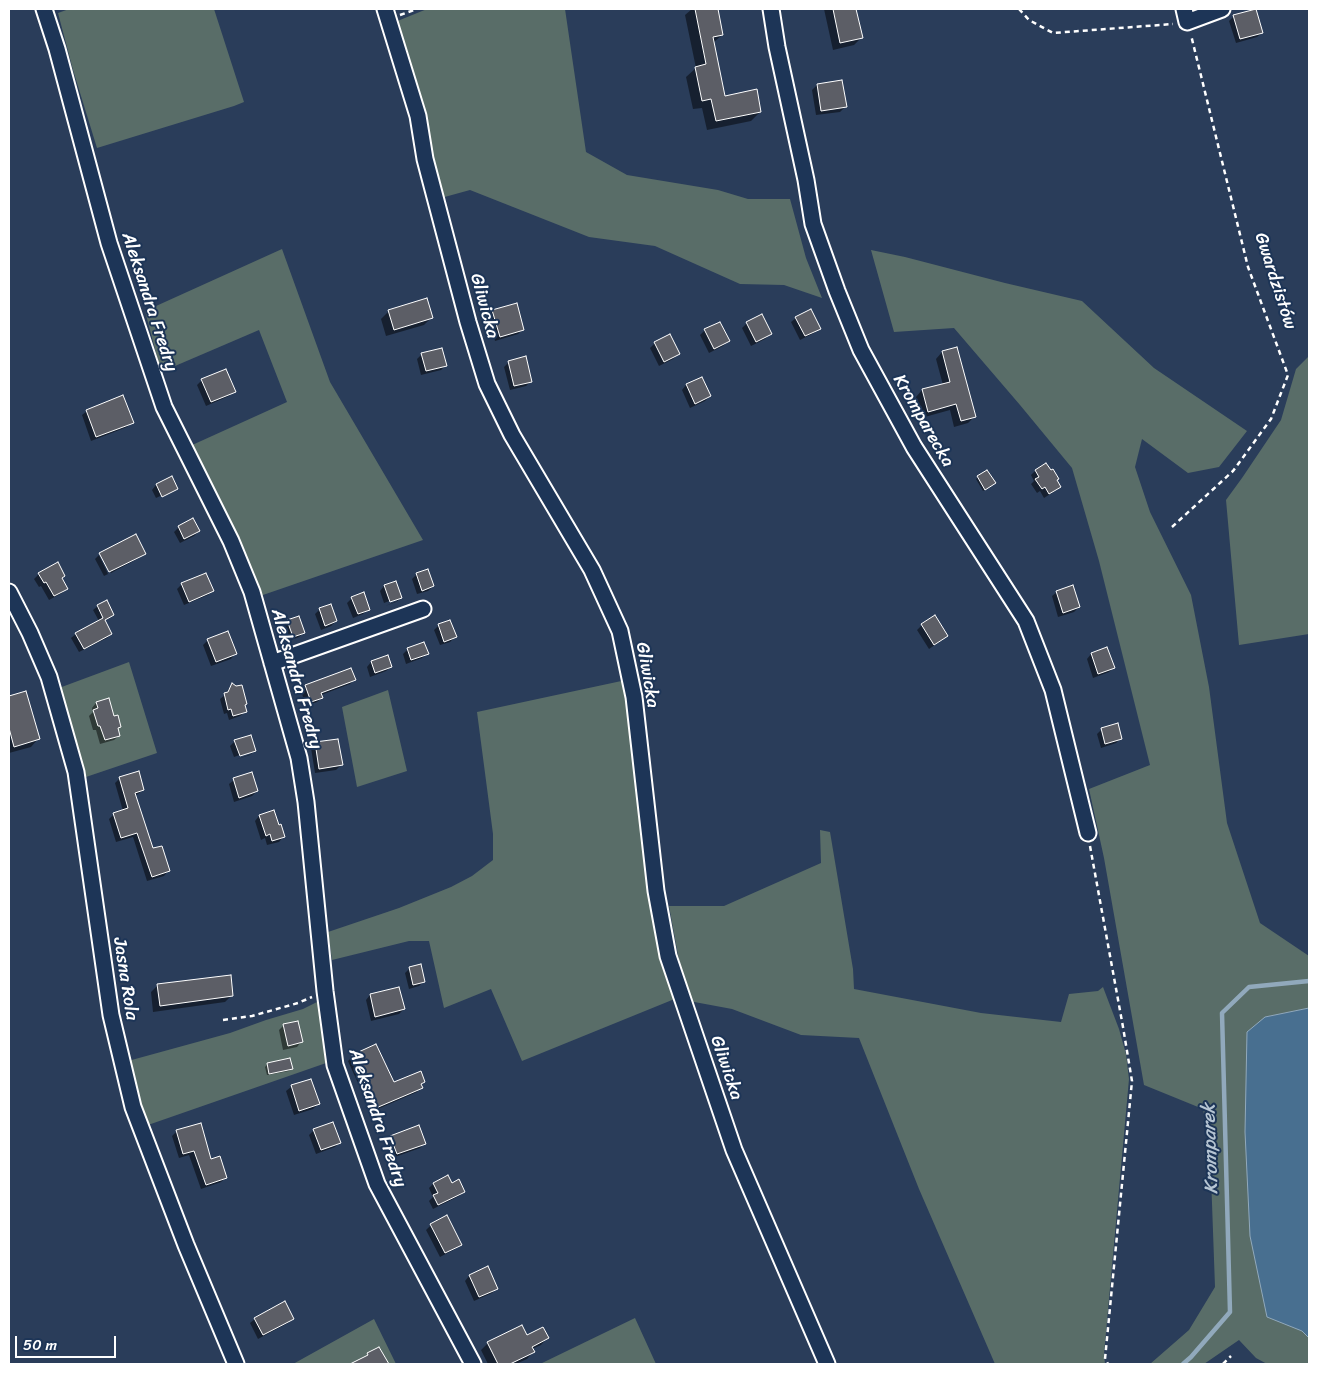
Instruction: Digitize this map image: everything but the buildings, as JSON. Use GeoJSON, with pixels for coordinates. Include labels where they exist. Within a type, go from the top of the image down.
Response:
{"type":"FeatureCollection","features":[{"type":"Feature","properties":{"kind":"street","name":"Aleksandra Fredry"},"geometry":{"type":"LineString","coordinates":[[44,9],[57,49],[109,244],[164,407],[231,540],[252,592],[299,758],[306,802],[325,991],[335,1065],[377,1184],[473,1364]]}},
{"type":"Feature","properties":{"kind":"street","name":"Gliwicka"},"geometry":{"type":"LineString","coordinates":[[385,9],[418,116],[425,159],[468,322],[487,384],[512,435],[592,570],[620,631],[634,697],[656,891],[668,956],[734,1150],[826,1364]]}},
{"type":"Feature","properties":{"kind":"street","name":"Kromparecka"},"geometry":{"type":"LineString","coordinates":[[771,9],[777,48],[806,180],[813,224],[837,291],[861,350],[910,440],[1026,620],[1053,690],[1088,833]]}},
{"type":"Feature","properties":{"kind":"street"},"geometry":{"type":"LineString","coordinates":[[1186,15],[1222,9]]}},
{"type":"Feature","properties":{"kind":"street","name":"Jasna Rola"},"geometry":{"type":"LineString","coordinates":[[9,592],[50,677],[76,772],[111,1015],[133,1107],[186,1245],[236,1364]]}},
{"type":"Feature","properties":{"kind":"street"},"geometry":{"type":"LineString","coordinates":[[272,663],[423,609]]}},
{"type":"Feature","properties":{"kind":"path"},"geometry":{"type":"LineString","coordinates":[[1019,9],[1029,20],[1053,33],[1094,31],[1186,15]]}},
{"type":"Feature","properties":{"kind":"path","name":"Gwardzistów"},"geometry":{"type":"LineString","coordinates":[[1172,527],[1233,471],[1271,419],[1288,374],[1248,267],[1186,15]]}},
{"type":"Feature","properties":{"kind":"path"},"geometry":{"type":"LineString","coordinates":[[1088,833],[1124,1027],[1132,1081],[1105,1359],[1108,1364]]}},
{"type":"Feature","properties":{"kind":"path"},"geometry":{"type":"LineString","coordinates":[[223,1020],[252,1016],[298,1003],[325,991]]}},
{"type":"Feature","properties":{"kind":"path"},"geometry":{"type":"LineString","coordinates":[[1223,1364],[1231,1356]]}},
{"type":"Feature","properties":{"kind":"green space"},"geometry":{"type":"Polygon","coordinates":[[[69,9],[214,9],[244,102],[97,148],[58,13],[69,9]]]}},
{"type":"Feature","properties":{"kind":"green space"},"geometry":{"type":"Polygon","coordinates":[[[427,9],[565,9],[586,152],[627,175],[718,190],[748,199],[790,199],[806,258],[822,298],[784,285],[740,284],[655,246],[589,237],[470,190],[441,198],[395,22],[427,9]]]}},
{"type":"Feature","properties":{"kind":"green space"},"geometry":{"type":"Polygon","coordinates":[[[282,249],[330,382],[423,540],[260,596],[240,543],[190,446],[287,402],[259,330],[161,372],[145,311],[282,249]]]}},
{"type":"Feature","properties":{"kind":"green space"},"geometry":{"type":"Polygon","coordinates":[[[871,250],[1082,301],[1154,368],[1247,431],[1219,467],[1188,473],[1142,439],[1135,467],[1150,512],[1191,595],[1209,687],[1227,823],[1260,923],[1309,956],[1309,1008],[1265,1017],[1267,1316],[1302,1331],[1309,1338],[1309,1364],[1267,1364],[1256,1358],[1239,1340],[1204,1364],[1150,1364],[1189,1330],[1215,1287],[1210,1148],[1203,1109],[1144,1085],[1104,858],[1089,789],[1150,765],[1099,561],[1072,468],[954,328],[894,332],[871,250]]]}},
{"type":"Feature","properties":{"kind":"green space"},"geometry":{"type":"Polygon","coordinates":[[[1309,356],[1309,634],[1239,645],[1226,500],[1281,420],[1296,369],[1309,356]]]}},
{"type":"Feature","properties":{"kind":"green space"},"geometry":{"type":"Polygon","coordinates":[[[129,662],[157,753],[83,778],[59,688],[129,662]]]}},
{"type":"Feature","properties":{"kind":"green space"},"geometry":{"type":"Polygon","coordinates":[[[626,680],[630,702],[651,905],[661,958],[677,998],[522,1061],[491,989],[444,1008],[429,941],[409,941],[332,960],[328,932],[399,908],[451,887],[472,876],[493,860],[493,834],[477,712],[626,680]]]}},
{"type":"Feature","properties":{"kind":"green space"},"geometry":{"type":"Polygon","coordinates":[[[388,690],[407,771],[357,787],[342,707],[388,690]]]}},
{"type":"Feature","properties":{"kind":"green space"},"geometry":{"type":"Polygon","coordinates":[[[820,830],[830,832],[853,969],[854,989],[981,1013],[1061,1022],[1069,994],[1098,991],[1103,987],[1119,1029],[1126,1054],[1129,1079],[1104,1354],[1105,1364],[995,1364],[919,1189],[859,1038],[801,1035],[732,1009],[689,1001],[669,906],[724,906],[821,863],[820,830]]]}},
{"type":"Feature","properties":{"kind":"green space"},"geometry":{"type":"Polygon","coordinates":[[[319,1001],[329,1062],[148,1125],[138,1099],[128,1061],[230,1033],[303,1009],[319,1001]]]}},
{"type":"Feature","properties":{"kind":"green space"},"geometry":{"type":"Polygon","coordinates":[[[635,1318],[656,1364],[540,1364],[635,1318]]]}},
{"type":"Feature","properties":{"kind":"green space"},"geometry":{"type":"Polygon","coordinates":[[[374,1319],[396,1364],[293,1364],[374,1319]]]}},
{"type":"Feature","properties":{"kind":"water"},"geometry":{"type":"Polygon","coordinates":[[[1309,1008],[1309,1338],[1302,1331],[1267,1317],[1250,1236],[1245,1132],[1247,1032],[1265,1017],[1309,1008]]]}},
{"type":"Feature","properties":{"kind":"waterway","name":"Kromparek"},"geometry":{"type":"LineString","coordinates":[[1183,1364],[1230,1312],[1222,1013],[1249,987],[1309,981]]}}]}
